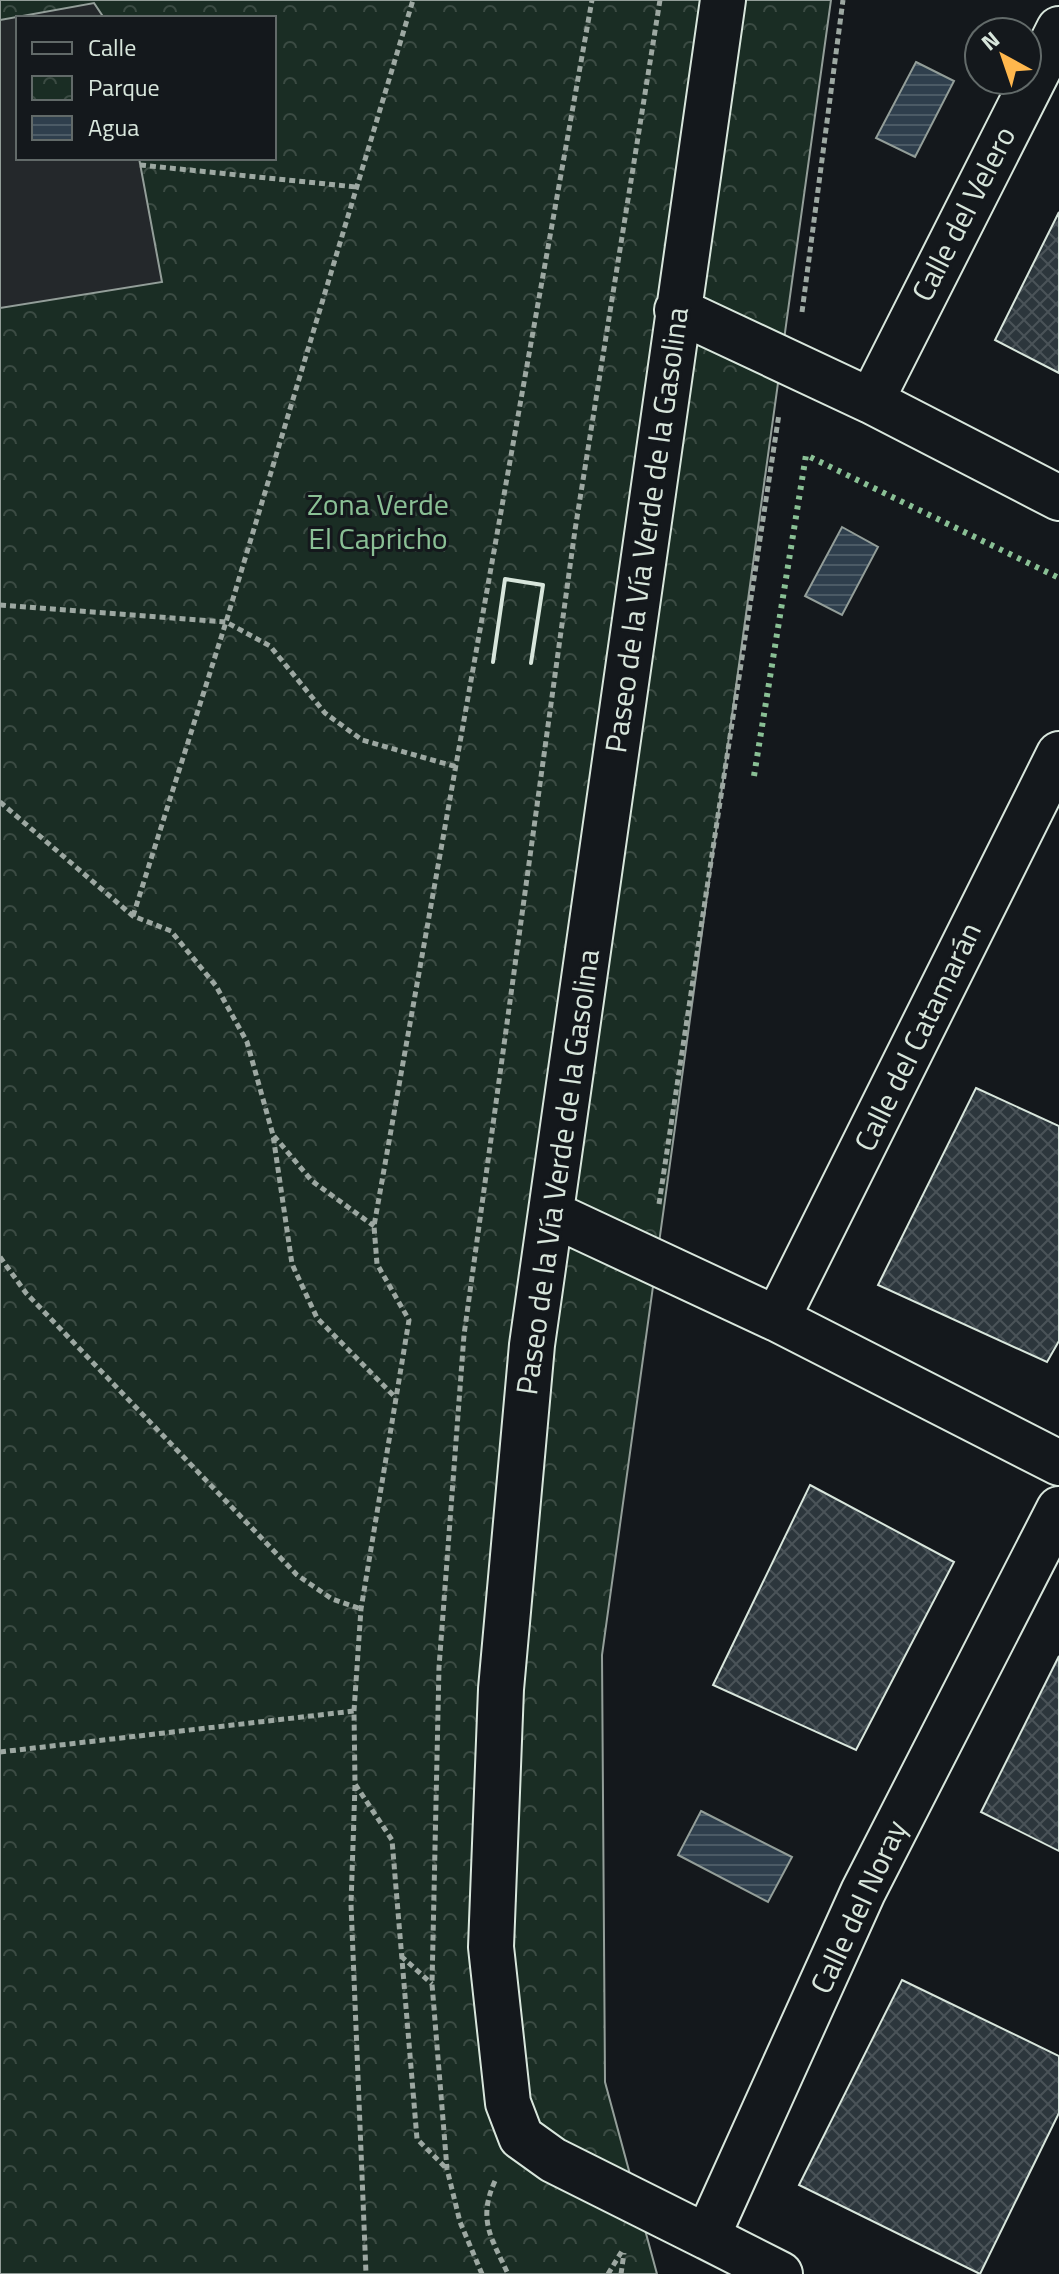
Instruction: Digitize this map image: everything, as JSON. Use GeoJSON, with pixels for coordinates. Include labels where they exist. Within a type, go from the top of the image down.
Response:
{"type":"FeatureCollection","features":[{"type":"Feature","properties":{"kind":"street","name":"Paseo de la Vía Verde de la Gasolina"},"geometry":{"type":"LineString","coordinates":[[707,2237],[553,2160],[521,2137],[508,2103],[491,1947],[501,1689],[532,1345],[723,0]]}},
{"type":"Feature","properties":{"kind":"street","name":"Calle del Velero"},"geometry":{"type":"LineString","coordinates":[[871,401],[1059,29]]}},
{"type":"Feature","properties":{"kind":"street"},"geometry":{"type":"LineString","coordinates":[[677,310],[871,401],[1059,498]]}},
{"type":"Feature","properties":{"kind":"street","name":"Calle del Catamarán"},"geometry":{"type":"LineString","coordinates":[[777,1319],[1059,754]]}},
{"type":"Feature","properties":{"kind":"street"},"geometry":{"type":"LineString","coordinates":[[552,1214],[777,1319],[1059,1463]]}},
{"type":"Feature","properties":{"kind":"street","name":"Calle del Noray"},"geometry":{"type":"LineString","coordinates":[[707,2237],[863,1892],[1059,1509]]}},
{"type":"Feature","properties":{"kind":"street"},"geometry":{"type":"LineString","coordinates":[[707,2237],[780,2274]]}},
{"type":"Feature","properties":{"kind":"path"},"geometry":{"type":"LineString","coordinates":[[133,916],[226,622],[413,0]]}},
{"type":"Feature","properties":{"kind":"path"},"geometry":{"type":"LineString","coordinates":[[364,2273],[351,1904],[354,1711],[361,1609],[409,1320],[377,1264],[374,1226],[592,0]]}},
{"type":"Feature","properties":{"kind":"path"},"geometry":{"type":"LineString","coordinates":[[801,321],[843,0]]}},
{"type":"Feature","properties":{"kind":"path"},"geometry":{"type":"LineString","coordinates":[[140,165],[356,187]]}},
{"type":"Feature","properties":{"kind":"path"},"geometry":{"type":"LineString","coordinates":[[659,1204],[780,412]]}},
{"type":"Feature","properties":{"kind":"path"},"geometry":{"type":"LineString","coordinates":[[0,605],[226,622],[270,646],[325,713],[362,740],[457,767]]}},
{"type":"Feature","properties":{"kind":"path"},"geometry":{"type":"LineString","coordinates":[[0,802],[133,916],[171,931],[216,986],[247,1042],[273,1135],[292,1264],[317,1318],[396,1398]]}},
{"type":"Feature","properties":{"kind":"path"},"geometry":{"type":"LineString","coordinates":[[273,1135],[312,1181],[374,1226]]}},
{"type":"Feature","properties":{"kind":"path"},"geometry":{"type":"LineString","coordinates":[[0,1257],[26,1293],[297,1575],[332,1599],[361,1609]]}},
{"type":"Feature","properties":{"kind":"path"},"geometry":{"type":"LineString","coordinates":[[0,1752],[354,1711]]}},
{"type":"Feature","properties":{"kind":"path"},"geometry":{"type":"LineString","coordinates":[[355,1784],[392,1840],[417,2139],[447,2169]]}},
{"type":"Feature","properties":{"kind":"path"},"geometry":{"type":"LineString","coordinates":[[401,1955],[432,1984]]}},
{"type":"Feature","properties":{"kind":"path"},"geometry":{"type":"LineString","coordinates":[[496,2180],[486,2200],[487,2227],[508,2274]]}},
{"type":"Feature","properties":{"kind":"path"},"geometry":{"type":"LineString","coordinates":[[608,2274],[624,2248],[621,2274]]}},
{"type":"Feature","properties":{"kind":"green space","name":"Zona Verde El Capricho"},"geometry":{"type":"Polygon","coordinates":[[[0,0],[831,0],[602,1655],[605,2082],[657,2274],[0,2274],[0,0]]]}},
{"type":"Feature","properties":{"kind":"shaded area"},"geometry":{"type":"Polygon","coordinates":[[[94,3],[103,16],[22,16],[94,3]]]}},
{"type":"Feature","properties":{"kind":"shaded area"},"geometry":{"type":"Polygon","coordinates":[[[16,17],[16,160],[139,160],[162,282],[0,308],[0,20],[16,17]]]}},
{"type":"Feature","properties":{"kind":"water"},"geometry":{"type":"Polygon","coordinates":[[[916,62],[954,81],[915,157],[876,138],[916,62]]]}},
{"type":"Feature","properties":{"kind":"water"},"geometry":{"type":"Polygon","coordinates":[[[842,527],[878,547],[842,615],[805,596],[842,527]]]}},
{"type":"Feature","properties":{"kind":"water"},"geometry":{"type":"Polygon","coordinates":[[[701,1811],[792,1857],[768,1902],[678,1855],[701,1811]]]}},
{"type":"Feature","properties":{"kind":"building"},"geometry":{"type":"Polygon","coordinates":[[[1059,212],[1059,373],[995,340],[1059,212]]]}},
{"type":"Feature","properties":{"kind":"building"},"geometry":{"type":"Polygon","coordinates":[[[976,1088],[1059,1126],[1059,1341],[1047,1362],[878,1285],[976,1088]]]}},
{"type":"Feature","properties":{"kind":"building"},"geometry":{"type":"Polygon","coordinates":[[[810,1485],[954,1562],[856,1750],[713,1685],[810,1485]]]}},
{"type":"Feature","properties":{"kind":"building"},"geometry":{"type":"Polygon","coordinates":[[[1059,1656],[1059,1851],[981,1812],[1059,1656]]]}},
{"type":"Feature","properties":{"kind":"building"},"geometry":{"type":"Polygon","coordinates":[[[902,1980],[1059,2056],[1059,2113],[980,2274],[799,2185],[902,1980]]]}},
{"type":"Feature","properties":{"kind":"hedge"},"geometry":{"type":"LineString","coordinates":[[754,776],[806,455],[1059,578]]}},
{"type":"Feature","properties":{"kind":"wall"},"geometry":{"type":"LineString","coordinates":[[493,662],[505,579],[543,585],[531,663]]}}]}
